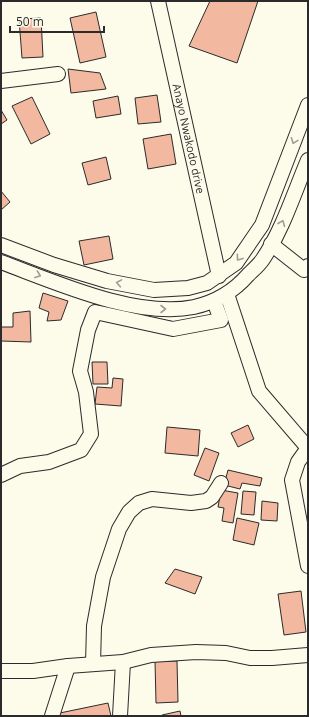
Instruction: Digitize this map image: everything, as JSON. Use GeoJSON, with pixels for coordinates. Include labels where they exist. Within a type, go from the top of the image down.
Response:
{"type":"FeatureCollection","features":[{"type":"Feature","properties":{"kind":"street","name":"Anayo Nwakodo drive"},"geometry":{"type":"LineString","coordinates":[[158,1],[219,276]]}},
{"type":"Feature","properties":{"kind":"street"},"geometry":{"type":"LineString","coordinates":[[1,80],[58,74]]}},
{"type":"Feature","properties":{"kind":"street"},"geometry":{"type":"LineString","coordinates":[[1,245],[107,281],[154,290],[188,288],[207,283],[236,263],[262,225],[308,105]]}},
{"type":"Feature","properties":{"kind":"street"},"geometry":{"type":"LineString","coordinates":[[1,262],[103,299],[154,309],[194,307],[214,301],[234,289],[262,260],[278,232],[308,160]]}},
{"type":"Feature","properties":{"kind":"street"},"geometry":{"type":"LineString","coordinates":[[271,244],[304,270],[308,266]]}},
{"type":"Feature","properties":{"kind":"street"},"geometry":{"type":"LineString","coordinates":[[227,294],[259,392],[308,448],[298,462],[292,480],[308,566]]}},
{"type":"Feature","properties":{"kind":"street"},"geometry":{"type":"LineString","coordinates":[[1,475],[20,466],[49,462],[82,450],[91,434],[86,392],[80,371],[88,330],[95,312],[173,329],[221,320],[214,301]]}},
{"type":"Feature","properties":{"kind":"street"},"geometry":{"type":"LineString","coordinates":[[93,664],[94,626],[103,577],[119,528],[129,512],[139,503],[152,499],[191,503],[206,501],[212,496],[221,483]]}},
{"type":"Feature","properties":{"kind":"street"},"geometry":{"type":"LineString","coordinates":[[1,672],[32,671],[68,666],[123,662],[150,655],[196,652],[226,653],[250,658],[308,655]]}},
{"type":"Feature","properties":{"kind":"street"},"geometry":{"type":"LineString","coordinates":[[120,716],[123,662]]}},
{"type":"Feature","properties":{"kind":"street"},"geometry":{"type":"LineString","coordinates":[[52,716],[68,666]]}},
{"type":"Feature","properties":{"kind":"building"},"geometry":{"type":"Polygon","coordinates":[[[210,1],[258,1],[237,63],[189,46],[210,1]]]}},
{"type":"Feature","properties":{"kind":"building"},"geometry":{"type":"Polygon","coordinates":[[[96,12],[106,57],[80,63],[70,18],[96,12]]]}},
{"type":"Feature","properties":{"kind":"building"},"geometry":{"type":"Polygon","coordinates":[[[41,18],[43,57],[22,58],[19,19],[41,18]]]}},
{"type":"Feature","properties":{"kind":"building"},"geometry":{"type":"Polygon","coordinates":[[[68,69],[100,73],[106,89],[71,93],[68,69]]]}},
{"type":"Feature","properties":{"kind":"building"},"geometry":{"type":"Polygon","coordinates":[[[157,95],[161,122],[138,124],[135,98],[157,95]]]}},
{"type":"Feature","properties":{"kind":"building"},"geometry":{"type":"Polygon","coordinates":[[[118,96],[121,114],[96,118],[93,101],[118,96]]]}},
{"type":"Feature","properties":{"kind":"building"},"geometry":{"type":"Polygon","coordinates":[[[32,97],[50,134],[31,144],[12,106],[32,97]]]}},
{"type":"Feature","properties":{"kind":"building"},"geometry":{"type":"Polygon","coordinates":[[[1,110],[7,120],[1,124],[1,110]]]}},
{"type":"Feature","properties":{"kind":"building"},"geometry":{"type":"Polygon","coordinates":[[[171,134],[176,164],[148,169],[143,139],[171,134]]]}},
{"type":"Feature","properties":{"kind":"building"},"geometry":{"type":"Polygon","coordinates":[[[106,157],[111,179],[88,185],[82,163],[106,157]]]}},
{"type":"Feature","properties":{"kind":"building"},"geometry":{"type":"Polygon","coordinates":[[[1,191],[10,202],[1,210],[1,191]]]}},
{"type":"Feature","properties":{"kind":"building"},"geometry":{"type":"Polygon","coordinates":[[[109,236],[113,259],[84,265],[79,241],[109,236]]]}},
{"type":"Feature","properties":{"kind":"building"},"geometry":{"type":"Polygon","coordinates":[[[43,293],[68,301],[61,320],[47,321],[49,312],[39,308],[43,293]]]}},
{"type":"Feature","properties":{"kind":"building"},"geometry":{"type":"Polygon","coordinates":[[[30,311],[31,342],[1,341],[1,327],[13,327],[13,313],[30,311]]]}},
{"type":"Feature","properties":{"kind":"building"},"geometry":{"type":"Polygon","coordinates":[[[92,362],[107,362],[108,384],[93,384],[92,362]]]}},
{"type":"Feature","properties":{"kind":"building"},"geometry":{"type":"Polygon","coordinates":[[[113,378],[123,379],[121,406],[95,404],[97,387],[112,388],[113,378]]]}},
{"type":"Feature","properties":{"kind":"building"},"geometry":{"type":"Polygon","coordinates":[[[248,425],[254,439],[238,447],[231,433],[248,425]]]}},
{"type":"Feature","properties":{"kind":"building"},"geometry":{"type":"Polygon","coordinates":[[[167,427],[200,430],[198,456],[165,453],[167,427]]]}},
{"type":"Feature","properties":{"kind":"building"},"geometry":{"type":"Polygon","coordinates":[[[205,448],[219,453],[209,481],[194,475],[205,448]]]}},
{"type":"Feature","properties":{"kind":"building"},"geometry":{"type":"Polygon","coordinates":[[[228,470],[262,478],[260,486],[242,483],[240,489],[224,485],[228,470]]]}},
{"type":"Feature","properties":{"kind":"building"},"geometry":{"type":"Polygon","coordinates":[[[221,490],[238,493],[233,523],[222,521],[224,508],[218,507],[221,490]]]}},
{"type":"Feature","properties":{"kind":"building"},"geometry":{"type":"Polygon","coordinates":[[[243,491],[256,492],[254,515],[241,514],[243,491]]]}},
{"type":"Feature","properties":{"kind":"building"},"geometry":{"type":"Polygon","coordinates":[[[262,501],[278,503],[277,521],[261,520],[262,501]]]}},
{"type":"Feature","properties":{"kind":"building"},"geometry":{"type":"Polygon","coordinates":[[[237,518],[259,523],[254,545],[233,540],[237,518]]]}},
{"type":"Feature","properties":{"kind":"building"},"geometry":{"type":"Polygon","coordinates":[[[175,569],[202,577],[195,594],[165,583],[175,569]]]}},
{"type":"Feature","properties":{"kind":"building"},"geometry":{"type":"Polygon","coordinates":[[[301,591],[306,632],[284,635],[278,594],[301,591]]]}},
{"type":"Feature","properties":{"kind":"building"},"geometry":{"type":"Polygon","coordinates":[[[155,661],[177,661],[178,702],[156,703],[155,661]]]}},
{"type":"Feature","properties":{"kind":"building"},"geometry":{"type":"Polygon","coordinates":[[[108,703],[111,716],[55,716],[55,714],[108,703]]]}},
{"type":"Feature","properties":{"kind":"building"},"geometry":{"type":"Polygon","coordinates":[[[180,711],[181,716],[162,716],[162,715],[180,711]]]}}]}
